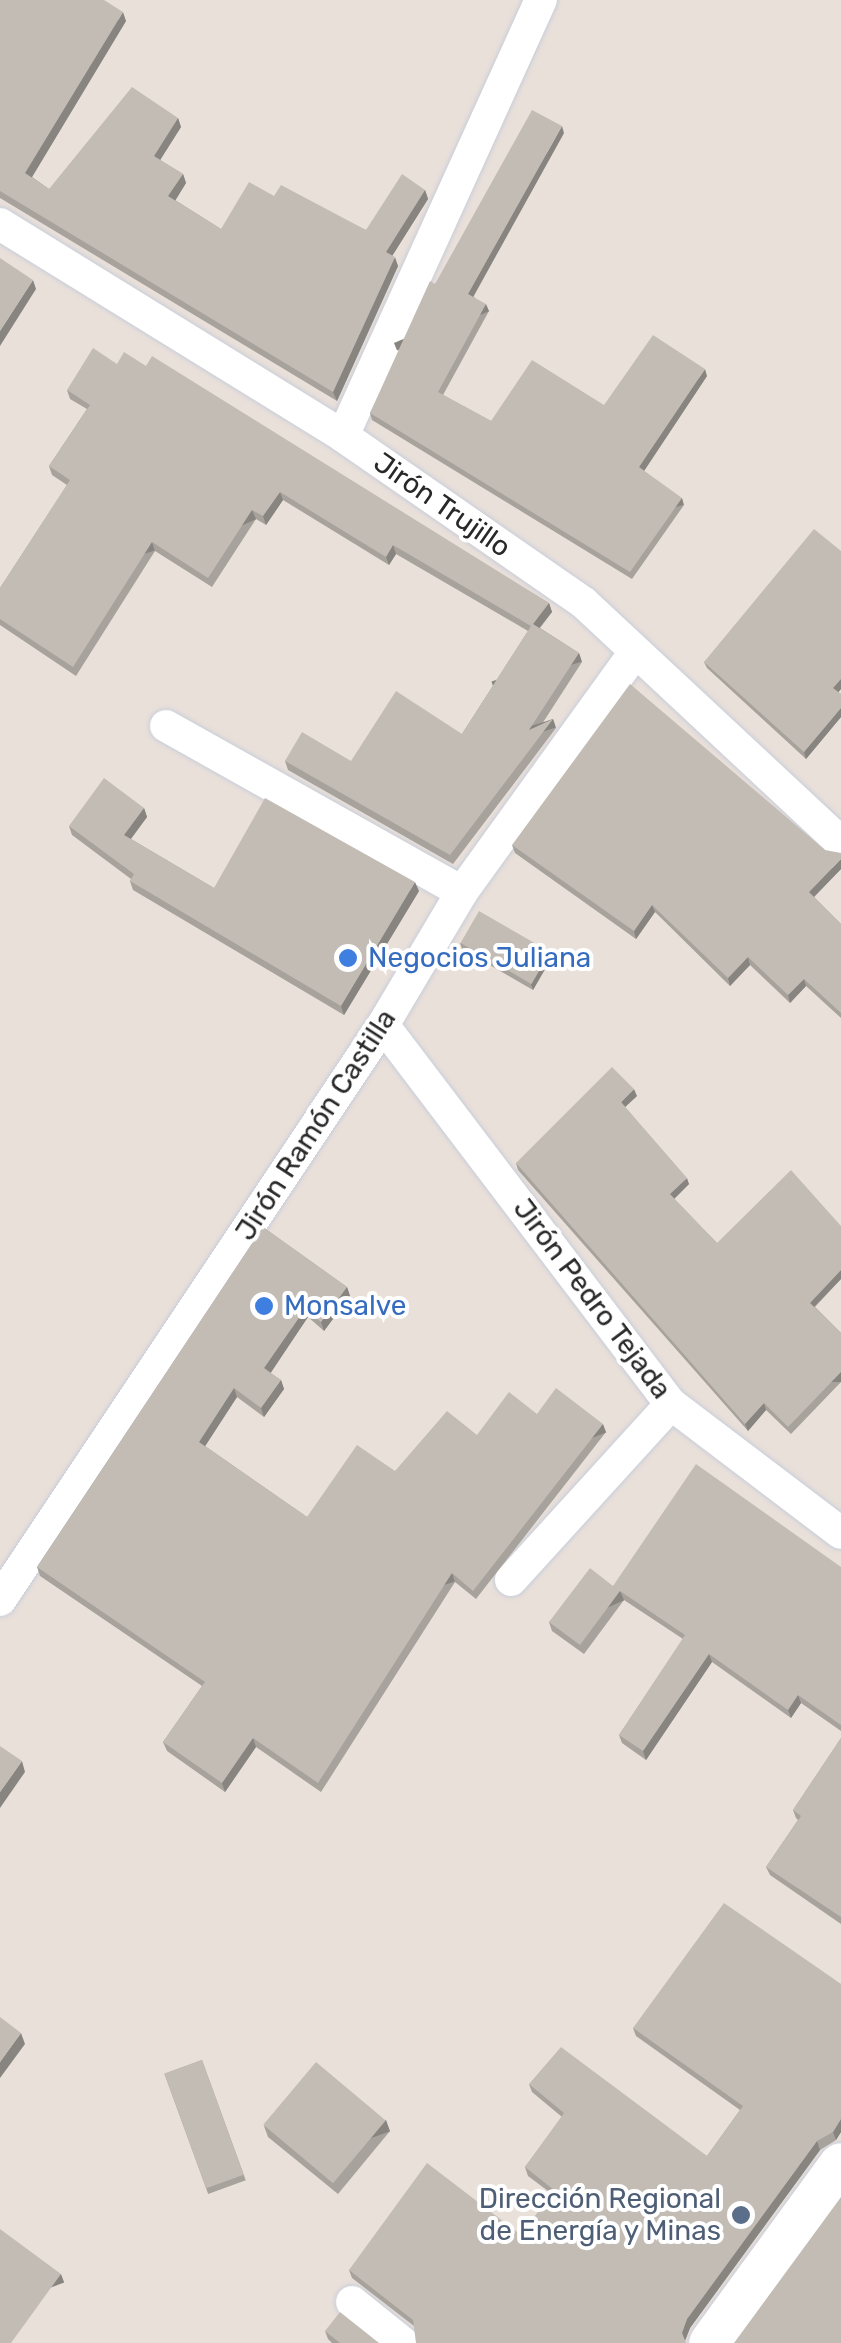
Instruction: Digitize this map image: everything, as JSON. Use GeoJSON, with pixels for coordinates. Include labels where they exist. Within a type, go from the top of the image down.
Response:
{"type":"FeatureCollection","features":[{"type":"Feature","properties":{"kind":"main road"},"geometry":{"type":"LineString","coordinates":[[711,2343],[841,2165]]}},
{"type":"Feature","properties":{"kind":"street"},"geometry":{"type":"LineString","coordinates":[[343,436],[541,0]]}},
{"type":"Feature","properties":{"kind":"street","name":"Jirón Trujillo"},"geometry":{"type":"LineString","coordinates":[[0,224],[343,436],[584,604],[841,844]]}},
{"type":"Feature","properties":{"kind":"street","name":"Jirón Ramón Castilla"},"geometry":{"type":"LineString","coordinates":[[0,1600],[382,1025],[462,892],[636,652]]}},
{"type":"Feature","properties":{"kind":"street"},"geometry":{"type":"LineString","coordinates":[[166,726],[462,892]]}},
{"type":"Feature","properties":{"kind":"street","name":"Jirón Pedro Tejada"},"geometry":{"type":"LineString","coordinates":[[382,1025],[671,1404],[841,1533]]}},
{"type":"Feature","properties":{"kind":"street"},"geometry":{"type":"LineString","coordinates":[[511,1580],[671,1404]]}},
{"type":"Feature","properties":{"kind":"street"},"geometry":{"type":"LineString","coordinates":[[352,2302],[404,2343]]}},
{"type":"Feature","properties":{"kind":"building"},"geometry":{"type":"Polygon","coordinates":[[[0,0],[104,0],[123,12],[25,173],[49,189],[132,87],[178,118],[154,156],[183,174],[168,196],[221,229],[249,182],[274,196],[281,185],[366,230],[402,174],[425,190],[386,252],[395,257],[333,392],[0,191],[0,0]]]}},
{"type":"Feature","properties":{"kind":"building"},"geometry":{"type":"Polygon","coordinates":[[[532,110],[562,126],[468,294],[486,304],[438,392],[491,421],[532,360],[604,405],[653,335],[705,369],[639,467],[682,498],[630,572],[370,413],[430,281],[435,284],[532,110]]]}},
{"type":"Feature","properties":{"kind":"building"},"geometry":{"type":"Polygon","coordinates":[[[0,258],[33,280],[0,331],[0,258]]]}},
{"type":"Feature","properties":{"kind":"building"},"geometry":{"type":"Polygon","coordinates":[[[93,348],[117,364],[124,352],[146,366],[152,356],[549,603],[533,624],[579,653],[529,730],[553,719],[450,855],[285,761],[302,732],[351,761],[396,691],[462,734],[531,626],[393,545],[386,557],[280,492],[263,516],[252,510],[208,578],[152,542],[73,667],[0,619],[0,588],[70,480],[49,466],[90,405],[67,390],[93,348]]]}},
{"type":"Feature","properties":{"kind":"building"},"geometry":{"type":"Polygon","coordinates":[[[814,529],[841,551],[841,679],[833,688],[841,694],[841,708],[804,752],[704,662],[814,529]]]}},
{"type":"Feature","properties":{"kind":"building"},"geometry":{"type":"Polygon","coordinates":[[[630,684],[825,850],[841,853],[841,859],[809,892],[841,924],[841,1013],[804,979],[788,995],[748,957],[728,978],[652,905],[634,931],[512,845],[630,684]]]}},
{"type":"Feature","properties":{"kind":"building"},"geometry":{"type":"Polygon","coordinates":[[[104,778],[144,808],[124,835],[214,888],[265,798],[415,882],[341,1006],[130,881],[134,874],[69,826],[104,778]]]}},
{"type":"Feature","properties":{"kind":"building"},"geometry":{"type":"Polygon","coordinates":[[[479,911],[550,952],[532,984],[460,943],[479,911]]]}},
{"type":"Feature","properties":{"kind":"building"},"geometry":{"type":"Polygon","coordinates":[[[612,1067],[634,1089],[621,1102],[687,1178],[670,1194],[717,1243],[791,1170],[841,1226],[841,1270],[810,1303],[841,1333],[841,1372],[788,1427],[764,1403],[745,1424],[516,1163],[612,1067]]]}},
{"type":"Feature","properties":{"kind":"building"},"geometry":{"type":"Polygon","coordinates":[[[263,1227],[347,1287],[321,1322],[305,1309],[264,1368],[281,1380],[261,1408],[234,1388],[199,1442],[307,1517],[357,1445],[395,1471],[447,1411],[477,1435],[509,1392],[537,1414],[556,1388],[603,1424],[473,1591],[452,1573],[318,1783],[253,1738],[222,1783],[163,1742],[205,1682],[37,1567],[263,1227]]]}},
{"type":"Feature","properties":{"kind":"building"},"geometry":{"type":"Polygon","coordinates":[[[696,1464],[841,1567],[841,1725],[798,1695],[788,1710],[709,1654],[643,1751],[619,1735],[685,1635],[620,1591],[580,1645],[549,1622],[590,1568],[613,1586],[696,1464]]]}},
{"type":"Feature","properties":{"kind":"building"},"geometry":{"type":"Polygon","coordinates":[[[841,1738],[841,1917],[766,1867],[801,1816],[793,1810],[841,1738]]]}},
{"type":"Feature","properties":{"kind":"building"},"geometry":{"type":"Polygon","coordinates":[[[0,1746],[22,1761],[0,1792],[0,1746]]]}},
{"type":"Feature","properties":{"kind":"building"},"geometry":{"type":"Polygon","coordinates":[[[724,1903],[841,1984],[841,2119],[833,2132],[817,2141],[687,2319],[682,2333],[686,2343],[416,2343],[413,2320],[349,2270],[427,2163],[521,2235],[554,2190],[525,2167],[564,2113],[529,2084],[561,2047],[707,2156],[743,2106],[633,2028],[724,1903]]]}},
{"type":"Feature","properties":{"kind":"building"},"geometry":{"type":"Polygon","coordinates":[[[0,2017],[21,2033],[0,2062],[0,2017]]]}},
{"type":"Feature","properties":{"kind":"building"},"geometry":{"type":"Polygon","coordinates":[[[202,2060],[244,2175],[206,2188],[164,2074],[202,2060]]]}},
{"type":"Feature","properties":{"kind":"building"},"geometry":{"type":"Polygon","coordinates":[[[316,2062],[386,2120],[333,2183],[263,2125],[316,2062]]]}},
{"type":"Feature","properties":{"kind":"building"},"geometry":{"type":"Polygon","coordinates":[[[841,2197],[841,2343],[734,2343],[841,2197]]]}},
{"type":"Feature","properties":{"kind":"building"},"geometry":{"type":"Polygon","coordinates":[[[0,2229],[61,2274],[11,2343],[0,2343],[0,2229]]]}},
{"type":"Feature","properties":{"kind":"building"},"geometry":{"type":"Polygon","coordinates":[[[340,2312],[379,2343],[340,2343],[325,2331],[340,2312]]]}},
{"type":"Feature","properties":{"kind":"place","name":"Negocios Juliana"},"geometry":{"type":"Point","coordinates":[348,958]}},
{"type":"Feature","properties":{"kind":"place","name":"Monsalve"},"geometry":{"type":"Point","coordinates":[264,1306]}},
{"type":"Feature","properties":{"kind":"place","name":"Dirección Regional de Energía y Minas"},"geometry":{"type":"Point","coordinates":[741,2215]}}]}
